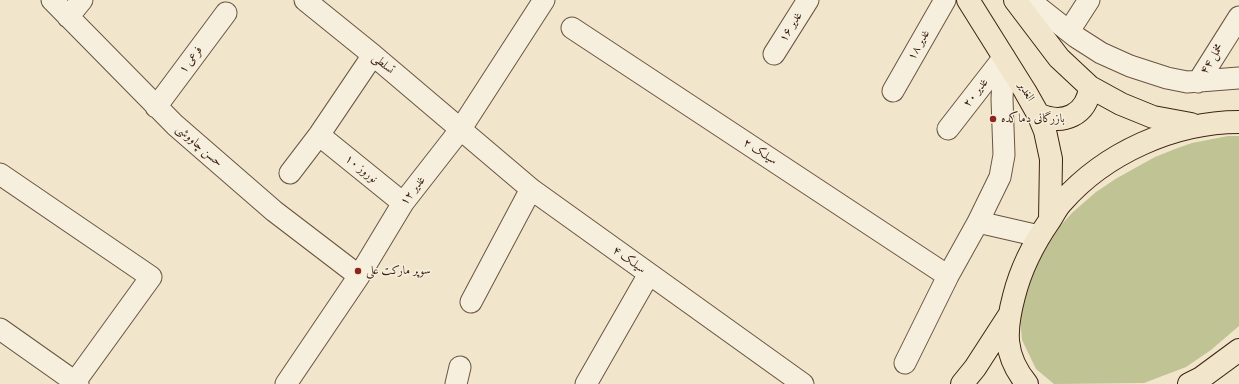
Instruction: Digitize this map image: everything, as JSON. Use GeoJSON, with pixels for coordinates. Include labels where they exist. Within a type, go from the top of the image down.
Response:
{"type":"FeatureCollection","features":[{"type":"Feature","properties":{"kind":"main road","name":"الغدیر"},"geometry":{"type":"LineString","coordinates":[[968,0],[1038,114],[1045,131],[1051,159],[1044,228]]}},
{"type":"Feature","properties":{"kind":"main road"},"geometry":{"type":"LineString","coordinates":[[1015,0],[1059,58],[1090,87],[1121,104],[1153,117],[1200,126]]}},
{"type":"Feature","properties":{"kind":"main road"},"geometry":{"type":"LineString","coordinates":[[1038,114],[1053,119],[1069,117],[1076,114],[1086,102],[1090,87]]}},
{"type":"Feature","properties":{"kind":"main road"},"geometry":{"type":"LineString","coordinates":[[1027,384],[1020,376],[1008,348],[1008,317],[1022,270],[1044,228],[1061,203],[1075,188],[1117,157],[1154,138],[1183,129],[1239,122]]}},
{"type":"Feature","properties":{"kind":"main road"},"geometry":{"type":"LineString","coordinates":[[962,384],[975,368],[1008,317]]}},
{"type":"Feature","properties":{"kind":"main road"},"geometry":{"type":"LineString","coordinates":[[1189,384],[1201,378],[1239,350]]}},
{"type":"Feature","properties":{"kind":"street","name":"حسن چاووشی"},"geometry":{"type":"LineString","coordinates":[[52,0],[174,125],[274,211],[359,276]]}},
{"type":"Feature","properties":{"kind":"street"},"geometry":{"type":"LineString","coordinates":[[68,17],[82,0]]}},
{"type":"Feature","properties":{"kind":"street","name":"تسلطی"},"geometry":{"type":"LineString","coordinates":[[305,0],[373,54],[460,130]]}},
{"type":"Feature","properties":{"kind":"street","name":"غدیر ۱۶"},"geometry":{"type":"LineString","coordinates":[[774,54],[808,0]]}},
{"type":"Feature","properties":{"kind":"street","name":"غدیر ۱۸"},"geometry":{"type":"LineString","coordinates":[[892,91],[945,0]]}},
{"type":"Feature","properties":{"kind":"street"},"geometry":{"type":"LineString","coordinates":[[1029,0],[1076,37],[1102,53],[1130,66],[1187,82],[1239,78]]}},
{"type":"Feature","properties":{"kind":"street"},"geometry":{"type":"LineString","coordinates":[[1069,31],[1089,0]]}},
{"type":"Feature","properties":{"kind":"street","name":"غدیر ۱۲"},"geometry":{"type":"LineString","coordinates":[[286,384],[359,276],[403,202],[460,130],[537,3]]}},
{"type":"Feature","properties":{"kind":"street","name":"فرعی ۱"},"geometry":{"type":"LineString","coordinates":[[156,107],[226,13]]}},
{"type":"Feature","properties":{"kind":"street","name":"مخمل ۴۴"},"geometry":{"type":"LineString","coordinates":[[1198,82],[1239,17]]}},
{"type":"Feature","properties":{"kind":"street","name":"سیلک ۲"},"geometry":{"type":"LineString","coordinates":[[572,28],[948,276]]}},
{"type":"Feature","properties":{"kind":"street"},"geometry":{"type":"LineString","coordinates":[[290,174],[319,135],[373,54]]}},
{"type":"Feature","properties":{"kind":"street"},"geometry":{"type":"LineString","coordinates":[[905,363],[948,276],[978,222],[1000,177],[1004,155],[1002,100],[1004,57]]}},
{"type":"Feature","properties":{"kind":"street","name":"غدیر ۲۰"},"geometry":{"type":"LineString","coordinates":[[948,129],[1004,57]]}},
{"type":"Feature","properties":{"kind":"street","name":"سیلک ۴"},"geometry":{"type":"LineString","coordinates":[[460,130],[531,189],[803,384]]}},
{"type":"Feature","properties":{"kind":"street","name":"نوروز ۱۰"},"geometry":{"type":"LineString","coordinates":[[319,135],[403,202]]}},
{"type":"Feature","properties":{"kind":"street"},"geometry":{"type":"LineString","coordinates":[[0,174],[151,277],[77,383],[0,329]]}},
{"type":"Feature","properties":{"kind":"street"},"geometry":{"type":"LineString","coordinates":[[471,302],[531,189]]}},
{"type":"Feature","properties":{"kind":"street"},"geometry":{"type":"LineString","coordinates":[[978,222],[1044,228]]}},
{"type":"Feature","properties":{"kind":"street"},"geometry":{"type":"LineString","coordinates":[[586,384],[649,274]]}},
{"type":"Feature","properties":{"kind":"green space"},"geometry":{"type":"Polygon","coordinates":[[[1228,136],[1239,136],[1239,326],[1211,350],[1186,367],[1144,383],[1054,384],[1036,369],[1022,340],[1020,318],[1025,292],[1033,269],[1058,228],[1073,212],[1096,192],[1117,178],[1155,157],[1192,143],[1228,136]]]}},
{"type":"Feature","properties":{"kind":"place","name":"بازرگانی دماکده"},"geometry":{"type":"Point","coordinates":[993,119]}},
{"type":"Feature","properties":{"kind":"place","name":"سوپر مارکت علی"},"geometry":{"type":"Point","coordinates":[358,271]}}]}
